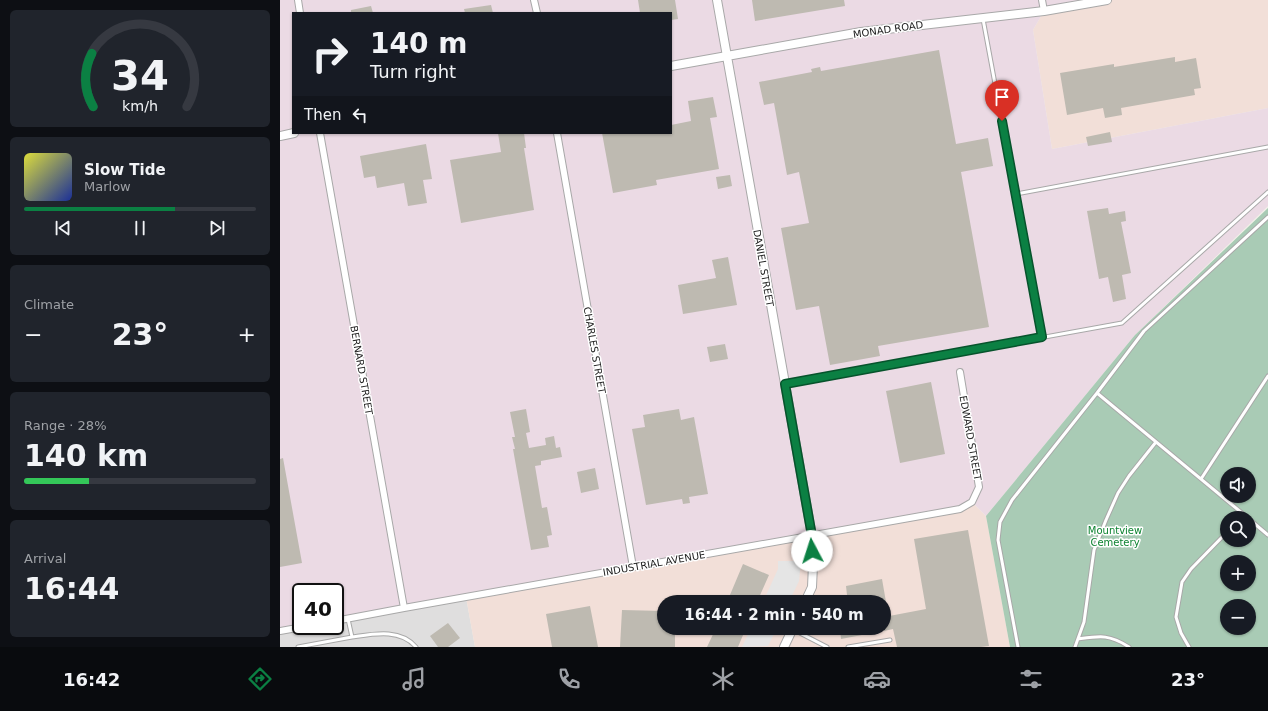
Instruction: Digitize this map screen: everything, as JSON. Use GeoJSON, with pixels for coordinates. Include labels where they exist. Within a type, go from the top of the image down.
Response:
{"type":"FeatureCollection","features":[{"type":"Feature","properties":{"kind":"street"},"geometry":{"type":"LineString","coordinates":[[298,0],[300,12]]}},
{"type":"Feature","properties":{"kind":"street"},"geometry":{"type":"LineString","coordinates":[[534,0],[536,12]]}},
{"type":"Feature","properties":{"kind":"street","name":"DANIEL STREET"},"geometry":{"type":"LineString","coordinates":[[717,0],[812,536],[812,587],[808,595]]}},
{"type":"Feature","properties":{"kind":"street"},"geometry":{"type":"LineString","coordinates":[[1042,0],[1044,11]]}},
{"type":"Feature","properties":{"kind":"street","name":"MONAD ROAD"},"geometry":{"type":"LineString","coordinates":[[672,66],[861,32],[1044,11],[1107,0]]}},
{"type":"Feature","properties":{"kind":"street"},"geometry":{"type":"LineString","coordinates":[[280,136],[292,133]]}},
{"type":"Feature","properties":{"kind":"street","name":"BERNARD STREET"},"geometry":{"type":"LineString","coordinates":[[320,134],[404,608]]}},
{"type":"Feature","properties":{"kind":"street","name":"CHARLES STREET"},"geometry":{"type":"LineString","coordinates":[[557,134],[633,567]]}},
{"type":"Feature","properties":{"kind":"street","name":"EDWARD STREET"},"geometry":{"type":"LineString","coordinates":[[960,372],[979,487],[972,502]]}},
{"type":"Feature","properties":{"kind":"street","name":"INDUSTRIAL AVENUE"},"geometry":{"type":"LineString","coordinates":[[344,620],[960,509],[972,502]]}},
{"type":"Feature","properties":{"kind":"street"},"geometry":{"type":"LineString","coordinates":[[280,631],[292,629]]}},
{"type":"Feature","properties":{"kind":"street"},"geometry":{"type":"LineString","coordinates":[[784,647],[790,635]]}},
{"type":"Feature","properties":{"kind":"lane"},"geometry":{"type":"LineString","coordinates":[[982,18],[1042,337]]}},
{"type":"Feature","properties":{"kind":"lane"},"geometry":{"type":"LineString","coordinates":[[1016,194],[1268,147]]}},
{"type":"Feature","properties":{"kind":"lane"},"geometry":{"type":"LineString","coordinates":[[785,384],[1122,323],[1268,192]]}},
{"type":"Feature","properties":{"kind":"lane"},"geometry":{"type":"LineString","coordinates":[[1018,647],[998,540],[1000,522],[1012,500],[1144,332],[1268,217]]}},
{"type":"Feature","properties":{"kind":"lane"},"geometry":{"type":"LineString","coordinates":[[1201,479],[1268,376]]}},
{"type":"Feature","properties":{"kind":"lane"},"geometry":{"type":"LineString","coordinates":[[1097,393],[1201,479],[1236,511]]}},
{"type":"Feature","properties":{"kind":"lane"},"geometry":{"type":"LineString","coordinates":[[1075,647],[1086,615],[1094,550],[1118,493],[1129,476],[1156,442]]}},
{"type":"Feature","properties":{"kind":"lane"},"geometry":{"type":"LineString","coordinates":[[1256,525],[1268,535]]}},
{"type":"Feature","properties":{"kind":"lane"},"geometry":{"type":"LineString","coordinates":[[1189,647],[1181,633],[1176,616],[1182,582],[1191,569],[1220,539]]}},
{"type":"Feature","properties":{"kind":"lane"},"geometry":{"type":"LineString","coordinates":[[348,619],[352,637]]}},
{"type":"Feature","properties":{"kind":"lane"},"geometry":{"type":"LineString","coordinates":[[298,647],[381,632],[408,640],[416,647]]}},
{"type":"Feature","properties":{"kind":"lane"},"geometry":{"type":"LineString","coordinates":[[806,635],[827,647]]}},
{"type":"Feature","properties":{"kind":"lane"},"geometry":{"type":"LineString","coordinates":[[1078,639],[1104,637],[1116,639],[1129,647]]}},
{"type":"Feature","properties":{"kind":"lane"},"geometry":{"type":"LineString","coordinates":[[848,647],[890,640]]}},
{"type":"Feature","properties":{"kind":"shaded area"},"geometry":{"type":"Polygon","coordinates":[[[280,0],[1107,0],[1044,11],[1033,30],[1052,149],[1268,108],[1268,206],[1135,335],[986,516],[972,502],[960,509],[344,619],[344,583],[292,583],[292,628],[280,631],[280,0]]]}},
{"type":"Feature","properties":{"kind":"shaded area"},"geometry":{"type":"Polygon","coordinates":[[[1107,0],[1268,0],[1268,108],[1052,149],[1033,30],[1044,11],[1107,0]]]}},
{"type":"Feature","properties":{"kind":"shaded area"},"geometry":{"type":"Polygon","coordinates":[[[972,502],[986,516],[1010,647],[475,647],[466,597],[972,502]]]}},
{"type":"Feature","properties":{"kind":"shaded area"},"geometry":{"type":"Polygon","coordinates":[[[778,561],[801,561],[799,581],[792,595],[766,595],[778,569],[778,561]]]}},
{"type":"Feature","properties":{"kind":"shaded area"},"geometry":{"type":"Polygon","coordinates":[[[466,597],[475,647],[280,647],[280,631],[292,629],[292,635],[344,635],[344,619],[466,597]]]}},
{"type":"Feature","properties":{"kind":"shaded area"},"geometry":{"type":"Polygon","coordinates":[[[748,635],[774,635],[768,646],[742,647],[748,635]]]}},
{"type":"Feature","properties":{"kind":"green space","name":"Mountview Cemetery"},"geometry":{"type":"Polygon","coordinates":[[[1268,208],[1268,647],[1010,647],[986,516],[1135,335],[1268,208]]]}},
{"type":"Feature","properties":{"kind":"building"},"geometry":{"type":"Polygon","coordinates":[[[638,0],[675,0],[678,19],[672,20],[672,12],[640,12],[638,0]]]}},
{"type":"Feature","properties":{"kind":"building"},"geometry":{"type":"Polygon","coordinates":[[[752,0],[844,0],[845,6],[755,21],[752,0]]]}},
{"type":"Feature","properties":{"kind":"building"},"geometry":{"type":"Polygon","coordinates":[[[491,5],[493,12],[465,12],[464,9],[491,5]]]}},
{"type":"Feature","properties":{"kind":"building"},"geometry":{"type":"Polygon","coordinates":[[[371,6],[373,12],[351,12],[351,10],[371,6]]]}},
{"type":"Feature","properties":{"kind":"building"},"geometry":{"type":"Polygon","coordinates":[[[939,50],[956,144],[988,138],[993,166],[961,172],[989,327],[878,346],[880,356],[830,365],[819,306],[796,310],[781,228],[809,223],[799,172],[787,175],[774,103],[764,105],[759,82],[812,72],[811,69],[820,67],[821,71],[939,50]]]}},
{"type":"Feature","properties":{"kind":"building"},"geometry":{"type":"Polygon","coordinates":[[[1175,57],[1175,62],[1196,58],[1201,88],[1194,89],[1195,95],[1121,108],[1122,115],[1105,118],[1103,108],[1067,115],[1060,73],[1114,64],[1114,67],[1175,57]]]}},
{"type":"Feature","properties":{"kind":"building"},"geometry":{"type":"Polygon","coordinates":[[[713,97],[717,117],[710,118],[719,169],[656,180],[657,185],[613,193],[602,134],[672,134],[672,125],[691,121],[688,101],[713,97]]]}},
{"type":"Feature","properties":{"kind":"building"},"geometry":{"type":"Polygon","coordinates":[[[1110,132],[1112,142],[1088,146],[1086,137],[1110,132]]]}},
{"type":"Feature","properties":{"kind":"building"},"geometry":{"type":"Polygon","coordinates":[[[498,134],[524,134],[526,148],[524,148],[534,210],[461,223],[450,160],[501,152],[498,134]]]}},
{"type":"Feature","properties":{"kind":"building"},"geometry":{"type":"Polygon","coordinates":[[[426,144],[432,179],[423,180],[427,203],[408,206],[404,183],[377,188],[375,176],[364,178],[360,156],[426,144]]]}},
{"type":"Feature","properties":{"kind":"building"},"geometry":{"type":"Polygon","coordinates":[[[730,175],[732,186],[718,189],[716,177],[730,175]]]}},
{"type":"Feature","properties":{"kind":"building"},"geometry":{"type":"Polygon","coordinates":[[[1108,208],[1109,214],[1125,211],[1126,221],[1121,222],[1131,273],[1122,275],[1126,299],[1113,302],[1108,277],[1099,279],[1087,211],[1108,208]]]}},
{"type":"Feature","properties":{"kind":"building"},"geometry":{"type":"Polygon","coordinates":[[[728,257],[737,305],[683,314],[678,285],[716,278],[712,260],[728,257]]]}},
{"type":"Feature","properties":{"kind":"building"},"geometry":{"type":"Polygon","coordinates":[[[725,344],[728,359],[710,362],[707,347],[725,344]]]}},
{"type":"Feature","properties":{"kind":"building"},"geometry":{"type":"Polygon","coordinates":[[[931,382],[945,454],[900,463],[886,391],[931,382]]]}},
{"type":"Feature","properties":{"kind":"building"},"geometry":{"type":"Polygon","coordinates":[[[526,409],[530,432],[526,433],[529,448],[546,445],[545,438],[554,436],[556,448],[560,447],[562,457],[541,461],[541,465],[535,466],[542,508],[547,507],[552,535],[547,536],[549,547],[531,550],[513,449],[515,449],[512,437],[515,437],[510,412],[526,409]]]}},
{"type":"Feature","properties":{"kind":"building"},"geometry":{"type":"Polygon","coordinates":[[[679,409],[681,420],[694,417],[708,494],[689,497],[690,503],[683,504],[682,499],[646,505],[632,429],[645,427],[643,415],[679,409]]]}},
{"type":"Feature","properties":{"kind":"building"},"geometry":{"type":"Polygon","coordinates":[[[283,458],[302,563],[280,567],[280,459],[283,458]]]}},
{"type":"Feature","properties":{"kind":"building"},"geometry":{"type":"Polygon","coordinates":[[[595,468],[599,489],[581,493],[577,472],[595,468]]]}},
{"type":"Feature","properties":{"kind":"building"},"geometry":{"type":"Polygon","coordinates":[[[968,530],[989,646],[897,647],[893,629],[891,629],[891,616],[926,609],[914,539],[968,530]]]}},
{"type":"Feature","properties":{"kind":"building"},"geometry":{"type":"Polygon","coordinates":[[[743,564],[769,575],[760,595],[730,595],[743,564]]]}},
{"type":"Feature","properties":{"kind":"building"},"geometry":{"type":"Polygon","coordinates":[[[882,579],[885,595],[847,595],[846,586],[882,579]]]}},
{"type":"Feature","properties":{"kind":"building"},"geometry":{"type":"Polygon","coordinates":[[[590,606],[598,647],[552,647],[546,614],[590,606]]]}},
{"type":"Feature","properties":{"kind":"building"},"geometry":{"type":"Polygon","coordinates":[[[622,610],[657,611],[657,635],[675,635],[675,647],[620,647],[622,610]]]}},
{"type":"Feature","properties":{"kind":"building"},"geometry":{"type":"Polygon","coordinates":[[[448,623],[460,638],[448,647],[438,647],[430,636],[448,623]]]}},
{"type":"Feature","properties":{"kind":"building"},"geometry":{"type":"Polygon","coordinates":[[[713,635],[743,635],[738,647],[707,647],[713,635]]]}},
{"type":"Feature","properties":{"kind":"building"},"geometry":{"type":"Polygon","coordinates":[[[841,635],[862,635],[841,639],[841,635]]]}},
{"type":"Feature","properties":{"kind":"route"},"geometry":{"type":"LineString","coordinates":[[812,551],[812,536],[785,384],[1042,337],[1002,121]]}}]}
